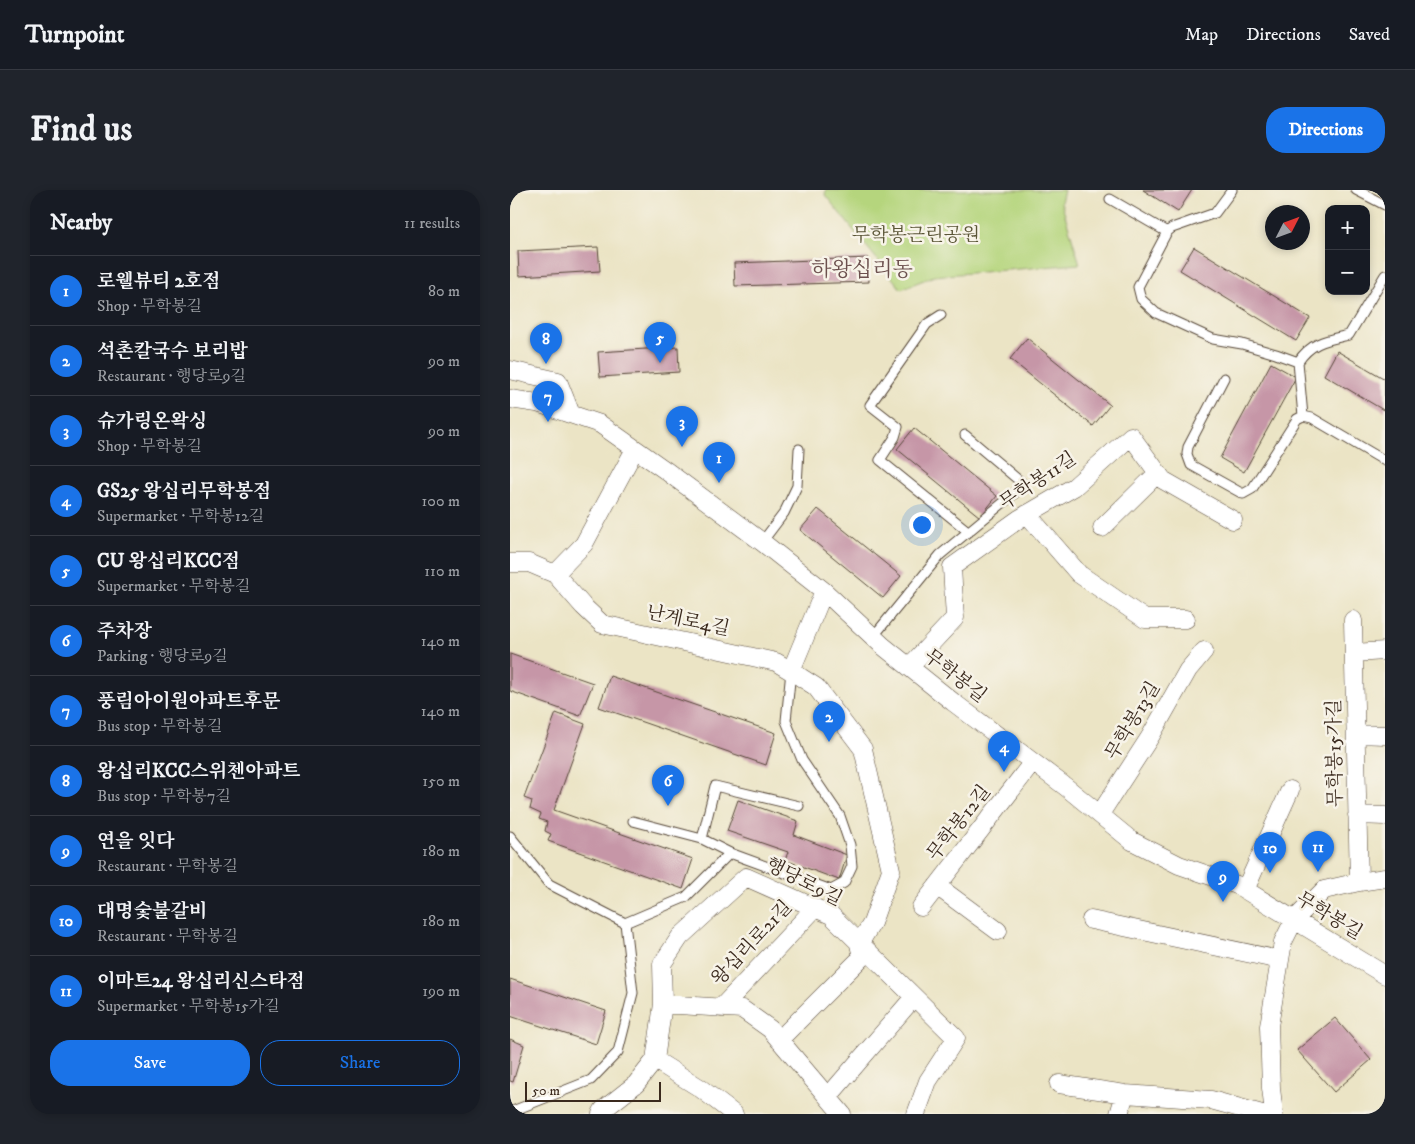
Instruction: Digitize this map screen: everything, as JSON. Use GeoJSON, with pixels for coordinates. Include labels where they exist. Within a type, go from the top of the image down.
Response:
{"type":"FeatureCollection","features":[{"type":"Feature","properties":{"kind":"street"},"geometry":{"type":"LineString","coordinates":[[510,370],[558,381],[571,414]]}},
{"type":"Feature","properties":{"kind":"street","name":"무학봉길"},"geometry":{"type":"LineString","coordinates":[[510,399],[537,403],[600,424],[762,542],[824,591],[909,668],[1033,762],[1132,841],[1179,865],[1237,885],[1385,975]]}},
{"type":"Feature","properties":{"kind":"street","name":"무학봉11길"},"geometry":{"type":"LineString","coordinates":[[909,668],[955,618],[952,567],[1027,514],[1074,487],[1131,436],[1163,480],[1234,520]]}},
{"type":"Feature","properties":{"kind":"street"},"geometry":{"type":"LineString","coordinates":[[555,574],[584,544],[635,449]]}},
{"type":"Feature","properties":{"kind":"street"},"geometry":{"type":"LineString","coordinates":[[1102,528],[1158,474]]}},
{"type":"Feature","properties":{"kind":"street"},"geometry":{"type":"LineString","coordinates":[[1027,514],[1079,574],[1145,619],[1186,619]]}},
{"type":"Feature","properties":{"kind":"street","name":"난계로4길"},"geometry":{"type":"LineString","coordinates":[[510,564],[529,563],[555,574],[583,606],[602,624],[776,662],[791,671]]}},
{"type":"Feature","properties":{"kind":"street"},"geometry":{"type":"LineString","coordinates":[[780,1040],[862,957],[859,944],[872,923],[892,870],[863,748],[816,686],[791,671],[824,591]]}},
{"type":"Feature","properties":{"kind":"street","name":"무학봉15가길"},"geometry":{"type":"LineString","coordinates":[[1353,620],[1359,882]]}},
{"type":"Feature","properties":{"kind":"street","name":"무학봉13길"},"geometry":{"type":"LineString","coordinates":[[1100,814],[1150,737],[1188,670],[1204,651]]}},
{"type":"Feature","properties":{"kind":"street"},"geometry":{"type":"LineString","coordinates":[[1354,653],[1385,651]]}},
{"type":"Feature","properties":{"kind":"street"},"geometry":{"type":"LineString","coordinates":[[1356,734],[1385,735]]}},
{"type":"Feature","properties":{"kind":"street","name":"무학봉12길"},"geometry":{"type":"LineString","coordinates":[[921,907],[1033,762]]}},
{"type":"Feature","properties":{"kind":"street"},"geometry":{"type":"LineString","coordinates":[[1245,890],[1290,790]]}},
{"type":"Feature","properties":{"kind":"street"},"geometry":{"type":"LineString","coordinates":[[1357,815],[1385,816]]}},
{"type":"Feature","properties":{"kind":"street","name":"행당로9길"},"geometry":{"type":"LineString","coordinates":[[655,1060],[663,1004],[662,964],[680,937],[746,877],[832,915],[859,944]]}},
{"type":"Feature","properties":{"kind":"street"},"geometry":{"type":"LineString","coordinates":[[1274,1114],[1271,1088],[1270,1026],[1282,942],[1294,920],[1324,890],[1385,878]]}},
{"type":"Feature","properties":{"kind":"street","name":"무학봉12길"},"geometry":{"type":"LineString","coordinates":[[937,886],[998,931]]}},
{"type":"Feature","properties":{"kind":"street","name":"왕십리로21길"},"geometry":{"type":"LineString","coordinates":[[721,1008],[815,908]]}},
{"type":"Feature","properties":{"kind":"street"},"geometry":{"type":"LineString","coordinates":[[1091,920],[1280,960]]}},
{"type":"Feature","properties":{"kind":"street"},"geometry":{"type":"LineString","coordinates":[[859,944],[956,1038],[928,1081],[916,1114]]}},
{"type":"Feature","properties":{"kind":"street"},"geometry":{"type":"LineString","coordinates":[[828,1097],[914,996]]}},
{"type":"Feature","properties":{"kind":"street","name":"왕십리로21길"},"geometry":{"type":"LineString","coordinates":[[663,1004],[742,1009],[770,1029],[842,1114]]}},
{"type":"Feature","properties":{"kind":"street"},"geometry":{"type":"LineString","coordinates":[[601,1114],[603,1110],[636,1084],[655,1060],[700,1088],[734,1114]]}},
{"type":"Feature","properties":{"kind":"street"},"geometry":{"type":"LineString","coordinates":[[1058,1084],[1125,1094],[1211,1100],[1262,1114]]}},
{"type":"Feature","properties":{"kind":"street"},"geometry":{"type":"LineString","coordinates":[[1119,1114],[1125,1094]]}},
{"type":"Feature","properties":{"kind":"lane"},"geometry":{"type":"LineString","coordinates":[[1232,190],[1215,213],[1172,228],[1167,232],[1138,287],[1141,299],[1156,313],[1213,339],[1242,344],[1298,362]]}},
{"type":"Feature","properties":{"kind":"lane"},"geometry":{"type":"LineString","coordinates":[[1356,190],[1385,205]]}},
{"type":"Feature","properties":{"kind":"lane"},"geometry":{"type":"LineString","coordinates":[[1110,199],[1167,232]]}},
{"type":"Feature","properties":{"kind":"lane"},"geometry":{"type":"LineString","coordinates":[[1303,416],[1298,362],[1305,351],[1326,340],[1349,334],[1385,275]]}},
{"type":"Feature","properties":{"kind":"lane"},"geometry":{"type":"LineString","coordinates":[[942,315],[927,324],[870,405],[898,427],[895,437],[880,460],[970,532]]}},
{"type":"Feature","properties":{"kind":"lane"},"geometry":{"type":"LineString","coordinates":[[1224,378],[1188,448],[1187,454],[1191,465],[1244,494],[1252,489],[1296,419],[1303,416],[1312,418],[1385,461]]}},
{"type":"Feature","properties":{"kind":"lane"},"geometry":{"type":"LineString","coordinates":[[873,637],[940,555],[1019,492],[1022,483],[965,435]]}},
{"type":"Feature","properties":{"kind":"lane"},"geometry":{"type":"LineString","coordinates":[[762,542],[784,513],[797,486],[799,449]]}},
{"type":"Feature","properties":{"kind":"lane"},"geometry":{"type":"LineString","coordinates":[[633,821],[702,839],[730,853],[831,890],[844,884],[852,866],[850,844],[840,816],[802,760],[786,721],[791,671]]}},
{"type":"Feature","properties":{"kind":"lane"},"geometry":{"type":"LineString","coordinates":[[702,839],[715,786],[799,806]]}},
{"type":"Feature","properties":{"kind":"lane"},"geometry":{"type":"LineString","coordinates":[[510,836],[549,884],[624,923]]}},
{"type":"Feature","properties":{"kind":"lane"},"geometry":{"type":"LineString","coordinates":[[624,923],[686,897],[730,853]]}},
{"type":"Feature","properties":{"kind":"lane"},"geometry":{"type":"LineString","coordinates":[[510,1112],[591,1080],[618,1052],[633,993],[624,923]]}},
{"type":"Feature","properties":{"kind":"green space","name":"무학봉근린공원"},"geometry":{"type":"Polygon","coordinates":[[[826,190],[1064,190],[1061,202],[1080,264],[934,276],[901,289],[825,195],[826,190]]]}},
{"type":"Feature","properties":{"kind":"building"},"geometry":{"type":"Polygon","coordinates":[[[1143,190],[1192,190],[1178,212],[1143,190]]]}},
{"type":"Feature","properties":{"kind":"building"},"geometry":{"type":"Polygon","coordinates":[[[598,247],[600,271],[519,276],[518,251],[598,247]]]}},
{"type":"Feature","properties":{"kind":"building"},"geometry":{"type":"Polygon","coordinates":[[[1194,247],[1310,318],[1296,341],[1180,270],[1194,247]]]}},
{"type":"Feature","properties":{"kind":"building"},"geometry":{"type":"Polygon","coordinates":[[[868,258],[869,282],[735,286],[734,263],[868,258]]]}},
{"type":"Feature","properties":{"kind":"building"},"geometry":{"type":"Polygon","coordinates":[[[1027,338],[1110,405],[1093,426],[1010,359],[1027,338]]]}},
{"type":"Feature","properties":{"kind":"building"},"geometry":{"type":"Polygon","coordinates":[[[678,347],[679,372],[600,377],[598,352],[678,347]]]}},
{"type":"Feature","properties":{"kind":"building"},"geometry":{"type":"Polygon","coordinates":[[[1337,351],[1385,379],[1385,411],[1324,375],[1337,351]]]}},
{"type":"Feature","properties":{"kind":"building"},"geometry":{"type":"Polygon","coordinates":[[[1271,363],[1296,377],[1244,472],[1220,458],[1271,363]]]}},
{"type":"Feature","properties":{"kind":"building"},"geometry":{"type":"Polygon","coordinates":[[[914,428],[997,496],[980,517],[897,449],[914,428]]]}},
{"type":"Feature","properties":{"kind":"building"},"geometry":{"type":"Polygon","coordinates":[[[818,509],[901,576],[883,598],[800,530],[818,509]]]}},
{"type":"Feature","properties":{"kind":"building"},"geometry":{"type":"Polygon","coordinates":[[[510,654],[593,683],[580,716],[510,691],[510,654]]]}},
{"type":"Feature","properties":{"kind":"building"},"geometry":{"type":"Polygon","coordinates":[[[610,676],[776,733],[766,765],[599,707],[610,676]]]}},
{"type":"Feature","properties":{"kind":"building"},"geometry":{"type":"Polygon","coordinates":[[[556,713],[585,724],[554,810],[693,859],[683,889],[548,841],[551,834],[545,831],[547,822],[539,819],[541,814],[530,809],[532,801],[524,798],[556,713]]]}},
{"type":"Feature","properties":{"kind":"building"},"geometry":{"type":"Polygon","coordinates":[[[738,800],[798,821],[794,835],[847,855],[839,880],[785,860],[788,852],[727,831],[738,800]]]}},
{"type":"Feature","properties":{"kind":"building"},"geometry":{"type":"Polygon","coordinates":[[[510,979],[606,1011],[596,1044],[510,1016],[510,979]]]}},
{"type":"Feature","properties":{"kind":"building"},"geometry":{"type":"Polygon","coordinates":[[[1335,1018],[1371,1060],[1334,1092],[1297,1050],[1335,1018]]]}},
{"type":"Feature","properties":{"kind":"building"},"geometry":{"type":"Polygon","coordinates":[[[510,1039],[524,1045],[513,1082],[510,1081],[510,1039]]]}},
{"type":"Feature","properties":{"kind":"place","name":"CU 왕십리KCC점"},"geometry":{"type":"Point","coordinates":[660,363]}},
{"type":"Feature","properties":{"kind":"place","name":"왕십리KCC스위첸아파트"},"geometry":{"type":"Point","coordinates":[546,364]}},
{"type":"Feature","properties":{"kind":"place","name":"풍림아이원아파트후문"},"geometry":{"type":"Point","coordinates":[548,422]}},
{"type":"Feature","properties":{"kind":"place","name":"슈가링온왁싱"},"geometry":{"type":"Point","coordinates":[682,447]}},
{"type":"Feature","properties":{"kind":"place","name":"로웰뷰티 2호점"},"geometry":{"type":"Point","coordinates":[719,483]}},
{"type":"Feature","properties":{"kind":"place","name":"석촌칼국수 보리밥"},"geometry":{"type":"Point","coordinates":[829,742]}},
{"type":"Feature","properties":{"kind":"place","name":"GS25 왕십리무학봉점"},"geometry":{"type":"Point","coordinates":[1004,772]}},
{"type":"Feature","properties":{"kind":"place","name":"주차장"},"geometry":{"type":"Point","coordinates":[668,806]}},
{"type":"Feature","properties":{"kind":"place","name":"이마트24 왕십리신스타점"},"geometry":{"type":"Point","coordinates":[1318,872]}},
{"type":"Feature","properties":{"kind":"place","name":"대명숯불갈비"},"geometry":{"type":"Point","coordinates":[1270,873]}},
{"type":"Feature","properties":{"kind":"place","name":"연을 잇다"},"geometry":{"type":"Point","coordinates":[1223,902]}},
{"type":"Feature","properties":{"kind":"district","name":"하왕십리동"},"geometry":{"type":"Point","coordinates":[862,270]}}]}
